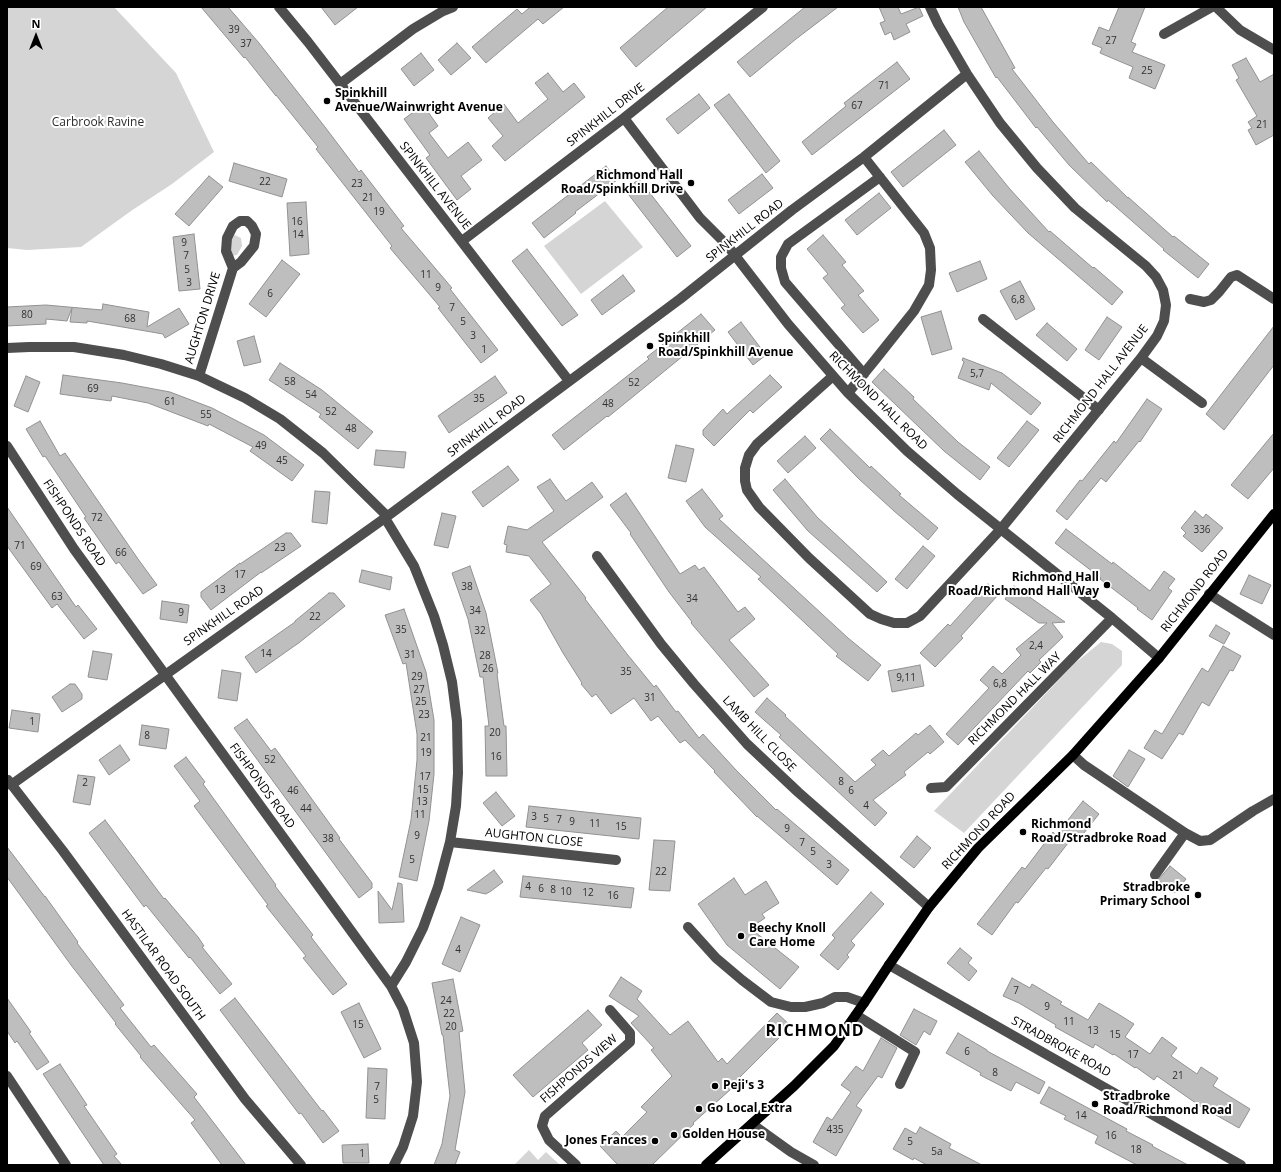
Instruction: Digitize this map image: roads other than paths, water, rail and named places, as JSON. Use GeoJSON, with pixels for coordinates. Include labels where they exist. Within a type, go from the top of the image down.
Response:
{"type":"FeatureCollection","features":[{"type":"Feature","properties":{"kind":"main road","name":"RICHMOND ROAD"},"geometry":{"type":"LineString","coordinates":[[706,1165],[794,1086],[834,1046],[929,906],[978,848],[1073,755],[1159,658],[1274,514]]}},
{"type":"Feature","properties":{"kind":"street","name":"SPINKHILL AVENUE"},"geometry":{"type":"LineString","coordinates":[[280,7],[569,381]]}},
{"type":"Feature","properties":{"kind":"street"},"geometry":{"type":"LineString","coordinates":[[340,84],[413,29],[443,11],[453,7]]}},
{"type":"Feature","properties":{"kind":"street","name":"SPINKHILL DRIVE"},"geometry":{"type":"LineString","coordinates":[[462,242],[624,118],[763,7]]}},
{"type":"Feature","properties":{"kind":"street","name":"RICHMOND HALL AVENUE"},"geometry":{"type":"LineString","coordinates":[[833,376],[757,444],[749,455],[745,468],[744,481],[747,490],[759,507],[809,558],[870,614],[894,623],[907,623],[920,616],[1000,530],[1140,358],[1157,336],[1164,321],[1166,305],[1163,290],[1156,277],[1146,266],[1075,208],[1037,168],[1000,123],[967,74],[938,24],[930,7]]}},
{"type":"Feature","properties":{"kind":"street"},"geometry":{"type":"LineString","coordinates":[[1164,34],[1212,7]]}},
{"type":"Feature","properties":{"kind":"street"},"geometry":{"type":"LineString","coordinates":[[1216,7],[1240,30],[1274,50]]}},
{"type":"Feature","properties":{"kind":"street","name":"SPINKHILL ROAD"},"geometry":{"type":"LineString","coordinates":[[9,782],[165,674],[386,517],[680,299],[735,255],[864,157],[967,74]]}},
{"type":"Feature","properties":{"kind":"street","name":"RICHMOND HALL ROAD"},"geometry":{"type":"LineString","coordinates":[[624,118],[700,218],[727,245],[788,324],[848,393],[907,451],[1000,530],[1112,618],[1159,658]]}},
{"type":"Feature","properties":{"kind":"street"},"geometry":{"type":"LineString","coordinates":[[848,393],[914,311],[929,286],[932,270],[930,248],[924,233],[864,157]]}},
{"type":"Feature","properties":{"kind":"street"},"geometry":{"type":"LineString","coordinates":[[864,374],[785,282],[781,268],[781,257],[788,244],[880,178]]}},
{"type":"Feature","properties":{"kind":"street","name":"AUGHTON DRIVE"},"geometry":{"type":"LineString","coordinates":[[199,376],[233,268]]}},
{"type":"Feature","properties":{"kind":"street"},"geometry":{"type":"LineString","coordinates":[[1190,299],[1204,302],[1211,300],[1231,277],[1237,275],[1274,299]]}},
{"type":"Feature","properties":{"kind":"street"},"geometry":{"type":"LineString","coordinates":[[983,319],[1099,410]]}},
{"type":"Feature","properties":{"kind":"street"},"geometry":{"type":"LineString","coordinates":[[7,348],[74,347],[146,360],[199,376],[245,398],[280,419],[323,452],[386,517],[414,566],[436,623],[452,682],[458,721],[458,773],[456,806],[450,842],[438,886],[423,928],[406,962],[391,986]]}},
{"type":"Feature","properties":{"kind":"street"},"geometry":{"type":"LineString","coordinates":[[1140,358],[1202,403]]}},
{"type":"Feature","properties":{"kind":"street","name":"FISHPONDS ROAD"},"geometry":{"type":"LineString","coordinates":[[7,446],[74,549],[391,986],[403,1009],[414,1043],[417,1082],[413,1116],[403,1147],[394,1165]]}},
{"type":"Feature","properties":{"kind":"street","name":"LAMB HILL CLOSE"},"geometry":{"type":"LineString","coordinates":[[597,556],[661,644],[744,741],[803,796],[929,906]]}},
{"type":"Feature","properties":{"kind":"street"},"geometry":{"type":"LineString","coordinates":[[1209,594],[1274,635]]}},
{"type":"Feature","properties":{"kind":"street","name":"RICHMOND HALL WAY"},"geometry":{"type":"LineString","coordinates":[[930,788],[939,789],[946,787],[1104,628],[1112,618]]}},
{"type":"Feature","properties":{"kind":"street"},"geometry":{"type":"LineString","coordinates":[[1073,755],[1084,765],[1185,833],[1200,841],[1210,840],[1253,811],[1274,799]]}},
{"type":"Feature","properties":{"kind":"street","name":"HASTILAR ROAD SOUTH"},"geometry":{"type":"LineString","coordinates":[[9,782],[63,851],[246,1099],[301,1165]]}},
{"type":"Feature","properties":{"kind":"street"},"geometry":{"type":"LineString","coordinates":[[1155,875],[1185,833]]}},
{"type":"Feature","properties":{"kind":"street","name":"AUGHTON CLOSE"},"geometry":{"type":"LineString","coordinates":[[450,842],[616,860]]}},
{"type":"Feature","properties":{"kind":"street"},"geometry":{"type":"LineString","coordinates":[[688,927],[716,958],[771,1002],[790,1007],[805,1007],[823,1003],[835,997],[841,997],[864,1003]]}},
{"type":"Feature","properties":{"kind":"street","name":"STRADBROKE ROAD"},"geometry":{"type":"LineString","coordinates":[[889,964],[1241,1165]]}},
{"type":"Feature","properties":{"kind":"street","name":"FISHPONDS VIEW"},"geometry":{"type":"LineString","coordinates":[[576,1165],[549,1140],[542,1126],[546,1116],[630,1042],[630,1033],[610,1010]]}},
{"type":"Feature","properties":{"kind":"street"},"geometry":{"type":"LineString","coordinates":[[856,1015],[915,1052],[900,1084]]}},
{"type":"Feature","properties":{"kind":"street"},"geometry":{"type":"LineString","coordinates":[[7,1076],[66,1165]]}},
{"type":"Feature","properties":{"kind":"street"},"geometry":{"type":"LineString","coordinates":[[752,1124],[791,1152],[814,1165]]}},
{"type":"Feature","properties":{"kind":"place","name":"Spinkhill Avenue/Wainwright Avenue"},"geometry":{"type":"Point","coordinates":[327,101]}},
{"type":"Feature","properties":{"kind":"place","name":"Richmond Hall Road/Spinkhill Drive"},"geometry":{"type":"Point","coordinates":[691,183]}},
{"type":"Feature","properties":{"kind":"place","name":"Spinkhill Road/Spinkhill Avenue"},"geometry":{"type":"Point","coordinates":[650,346]}},
{"type":"Feature","properties":{"kind":"place","name":"Richmond Hall Road/Richmond Hall Way"},"geometry":{"type":"Point","coordinates":[1107,585]}},
{"type":"Feature","properties":{"kind":"place","name":"Richmond Road/Stradbroke Road"},"geometry":{"type":"Point","coordinates":[1023,832]}},
{"type":"Feature","properties":{"kind":"place","name":"Stradbroke Primary School"},"geometry":{"type":"Point","coordinates":[1198,895]}},
{"type":"Feature","properties":{"kind":"place","name":"Beechy Knoll Care Home"},"geometry":{"type":"Point","coordinates":[741,936]}},
{"type":"Feature","properties":{"kind":"place","name":"Peji's 3"},"geometry":{"type":"Point","coordinates":[715,1086]}},
{"type":"Feature","properties":{"kind":"place","name":"Stradbroke Road/Richmond Road"},"geometry":{"type":"Point","coordinates":[1095,1104]}},
{"type":"Feature","properties":{"kind":"place","name":"Go Local Extra"},"geometry":{"type":"Point","coordinates":[699,1109]}},
{"type":"Feature","properties":{"kind":"place","name":"Golden House"},"geometry":{"type":"Point","coordinates":[674,1135]}},
{"type":"Feature","properties":{"kind":"place","name":"Jones Frances"},"geometry":{"type":"Point","coordinates":[655,1141]}},
{"type":"Feature","properties":{"kind":"district","name":"RICHMOND"},"geometry":{"type":"Point","coordinates":[815,1031]}},
{"type":"Feature","properties":{"kind":"park label","name":"Carbrook Ravine"},"geometry":{"type":"Point","coordinates":[98,123]}}]}
